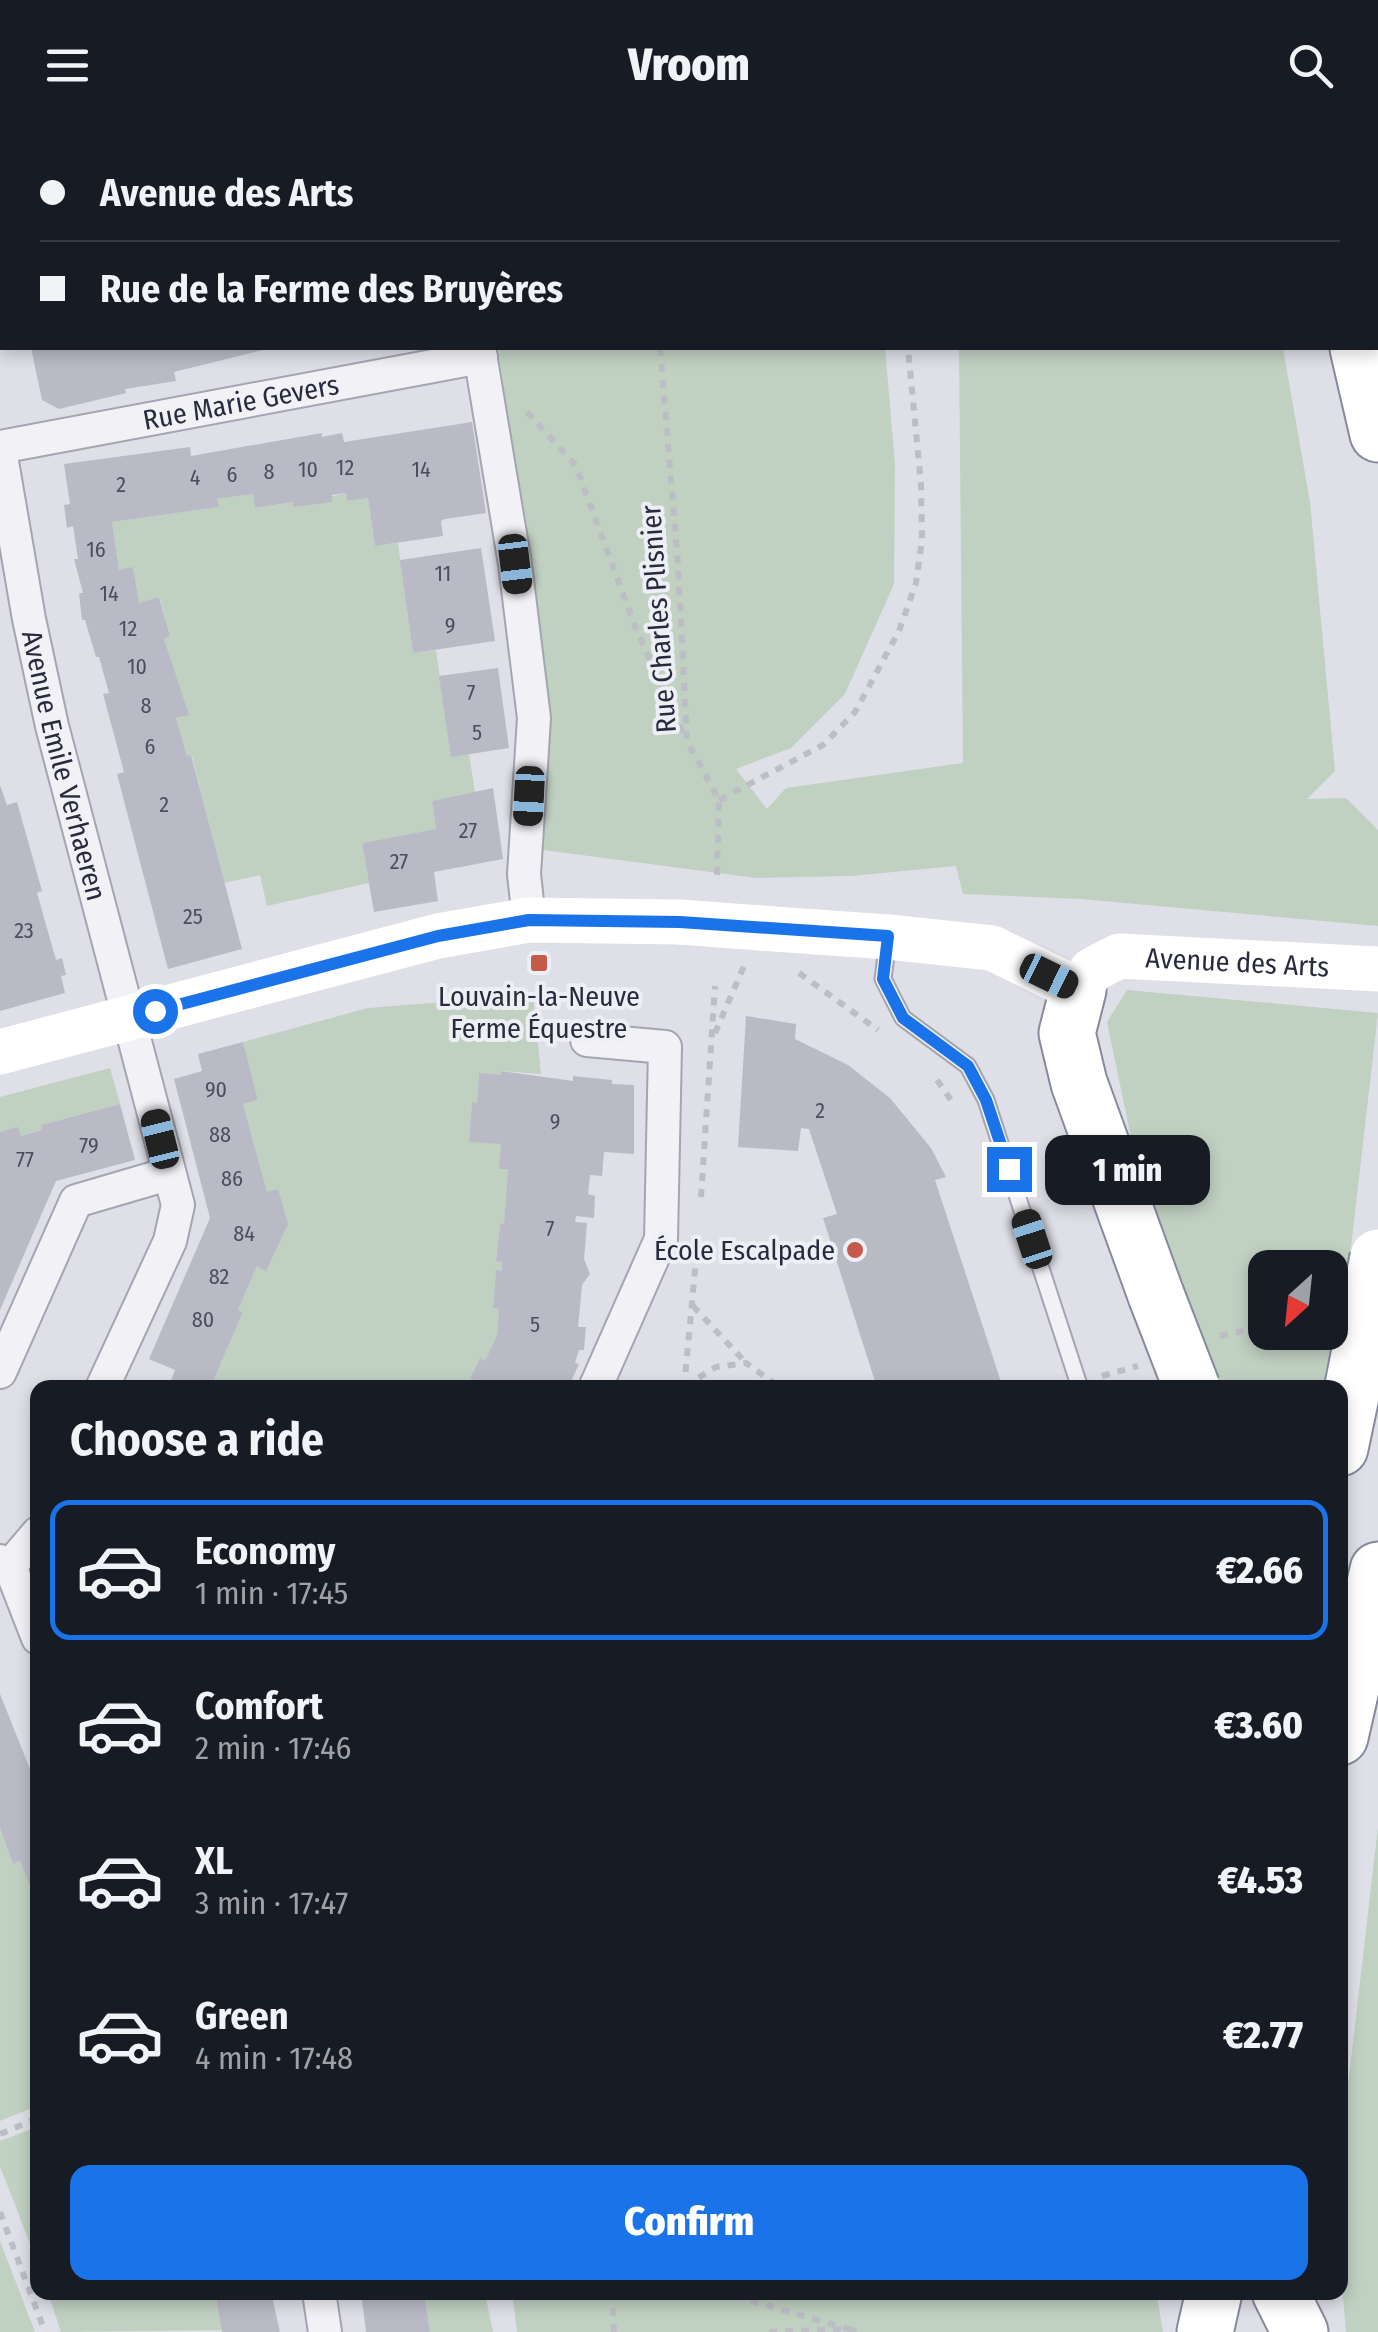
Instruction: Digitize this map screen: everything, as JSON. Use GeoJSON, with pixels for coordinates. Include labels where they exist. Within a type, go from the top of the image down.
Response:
{"type":"FeatureCollection","features":[{"type":"Feature","properties":{"kind":"highway"},"geometry":{"type":"LineString","coordinates":[[1358,350],[1378,434]]}},
{"type":"Feature","properties":{"kind":"highway"},"geometry":{"type":"LineString","coordinates":[[1078,990],[1067,1033],[1079,1082],[1189,1380]]}},
{"type":"Feature","properties":{"kind":"highway"},"geometry":{"type":"LineString","coordinates":[[1348,1410],[1378,1257]]}},
{"type":"Feature","properties":{"kind":"highway"},"geometry":{"type":"LineString","coordinates":[[1348,1702],[1378,1570]]}},
{"type":"Feature","properties":{"kind":"highway"},"geometry":{"type":"LineString","coordinates":[[1205,2332],[1212,2300]]}},
{"type":"Feature","properties":{"kind":"highway"},"geometry":{"type":"LineString","coordinates":[[1215,2300],[1217,2332]]}},
{"type":"Feature","properties":{"kind":"highway"},"geometry":{"type":"LineString","coordinates":[[1276,2332],[1277,2300]]}},
{"type":"Feature","properties":{"kind":"highway"},"geometry":{"type":"LineString","coordinates":[[1282,2300],[1300,2332]]}},
{"type":"Feature","properties":{"kind":"street","name":"Rue Marie Gevers"},"geometry":{"type":"LineString","coordinates":[[0,448],[480,352]]}},
{"type":"Feature","properties":{"kind":"street"},"geometry":{"type":"LineString","coordinates":[[480,352],[515,564],[534,718],[524,874],[529,920]]}},
{"type":"Feature","properties":{"kind":"street","name":"Avenue Emile Verhaeren"},"geometry":{"type":"LineString","coordinates":[[0,448],[52,726],[178,1205],[170,1241],[106,1380]]}},
{"type":"Feature","properties":{"kind":"street"},"geometry":{"type":"LineString","coordinates":[[0,1052],[438,936],[529,920],[680,922],[888,936],[992,948],[1078,990]]}},
{"type":"Feature","properties":{"kind":"street","name":"Avenue des Arts"},"geometry":{"type":"LineString","coordinates":[[1078,990],[1092,970],[1119,956],[1378,969]]}},
{"type":"Feature","properties":{"kind":"street"},"geometry":{"type":"LineString","coordinates":[[586,1040],[666,1046],[661,1239],[599,1380]]}},
{"type":"Feature","properties":{"kind":"street"},"geometry":{"type":"LineString","coordinates":[[0,1372],[76,1201],[168,1174]]}},
{"type":"Feature","properties":{"kind":"street"},"geometry":{"type":"LineString","coordinates":[[30,1540],[5,1563],[30,1620]]}},
{"type":"Feature","properties":{"kind":"street"},"geometry":{"type":"LineString","coordinates":[[320,2300],[325,2332]]}},
{"type":"Feature","properties":{"kind":"lane"},"geometry":{"type":"LineString","coordinates":[[888,936],[883,979],[903,1018],[968,1066],[986,1100],[1077,1380]]}},
{"type":"Feature","properties":{"kind":"path","name":"Rue Charles Plisnier"},"geometry":{"type":"LineString","coordinates":[[660,350],[678,564],[687,740],[719,800]]}},
{"type":"Feature","properties":{"kind":"path"},"geometry":{"type":"LineString","coordinates":[[716,880],[719,800],[823,746],[856,712],[899,631],[916,583],[922,540],[908,350]]}},
{"type":"Feature","properties":{"kind":"path"},"geometry":{"type":"LineString","coordinates":[[525,410],[576,466],[636,629],[687,740]]}},
{"type":"Feature","properties":{"kind":"path"},"geometry":{"type":"LineString","coordinates":[[778,930],[791,968],[884,1035]]}},
{"type":"Feature","properties":{"kind":"path"},"geometry":{"type":"LineString","coordinates":[[714,1036],[778,930]]}},
{"type":"Feature","properties":{"kind":"path"},"geometry":{"type":"LineString","coordinates":[[924,1068],[939,1081],[958,1110]]}},
{"type":"Feature","properties":{"kind":"path"},"geometry":{"type":"LineString","coordinates":[[692,1306],[746,1363],[770,1380]]}},
{"type":"Feature","properties":{"kind":"path"},"geometry":{"type":"LineString","coordinates":[[695,1380],[716,1368],[746,1363]]}},
{"type":"Feature","properties":{"kind":"path"},"geometry":{"type":"LineString","coordinates":[[0,2134],[30,2121]]}},
{"type":"Feature","properties":{"kind":"path"},"geometry":{"type":"LineString","coordinates":[[0,2212],[30,2292]]}},
{"type":"Feature","properties":{"kind":"path"},"geometry":{"type":"LineString","coordinates":[[33,2300],[45,2332]]}},
{"type":"Feature","properties":{"kind":"path"},"geometry":{"type":"LineString","coordinates":[[612,2300],[614,2332]]}},
{"type":"Feature","properties":{"kind":"path"},"geometry":{"type":"LineString","coordinates":[[747,2300],[853,2331]]}},
{"type":"Feature","properties":{"kind":"path"},"geometry":{"type":"LineString","coordinates":[[768,2332],[853,2331]]}},
{"type":"Feature","properties":{"kind":"green space"},"geometry":{"type":"Polygon","coordinates":[[[498,350],[885,350],[895,465],[894,584],[845,694],[791,748],[736,769],[767,809],[786,788],[963,763],[959,350],[1283,350],[1310,502],[1335,771],[1307,799],[1346,798],[1378,830],[1378,926],[1081,899],[963,894],[956,866],[851,876],[756,878],[536,849],[543,667],[498,350]]]}},
{"type":"Feature","properties":{"kind":"green space"},"geometry":{"type":"Polygon","coordinates":[[[346,493],[347,501],[368,498],[375,546],[398,543],[413,653],[436,650],[451,756],[469,754],[475,792],[432,801],[436,829],[362,843],[369,883],[267,906],[260,875],[224,883],[192,756],[187,756],[176,718],[188,715],[164,639],[170,636],[160,598],[139,603],[133,568],[119,570],[112,522],[218,507],[217,499],[253,494],[256,508],[293,502],[293,506],[346,493]]]}},
{"type":"Feature","properties":{"kind":"green space"},"geometry":{"type":"Polygon","coordinates":[[[1127,990],[1378,1013],[1348,1262],[1348,1250],[1248,1250],[1248,1350],[1330,1350],[1324,1380],[1217,1380],[1183,1286],[1142,1190],[1107,1022],[1127,990]]]}},
{"type":"Feature","properties":{"kind":"green space"},"geometry":{"type":"Polygon","coordinates":[[[533,995],[541,1074],[479,1074],[477,1103],[472,1103],[469,1141],[501,1144],[508,1169],[504,1223],[500,1224],[496,1260],[502,1262],[502,1271],[496,1271],[493,1308],[499,1309],[497,1335],[485,1361],[479,1359],[471,1377],[475,1380],[214,1379],[243,1312],[238,1310],[257,1266],[265,1270],[267,1192],[243,1104],[258,1100],[243,1042],[368,1008],[533,995]]]}},
{"type":"Feature","properties":{"kind":"green space"},"geometry":{"type":"Polygon","coordinates":[[[110,1068],[120,1104],[41,1125],[42,1130],[21,1136],[0,1132],[0,1097],[110,1068]]]}},
{"type":"Feature","properties":{"kind":"green space"},"geometry":{"type":"Polygon","coordinates":[[[0,1827],[14,1863],[20,1861],[30,1885],[30,2109],[0,2121],[0,1827]]]}},
{"type":"Feature","properties":{"kind":"green space"},"geometry":{"type":"Polygon","coordinates":[[[1378,1827],[1378,2332],[1346,2332],[1348,2085],[1378,1827]]]}},
{"type":"Feature","properties":{"kind":"green space"},"geometry":{"type":"Polygon","coordinates":[[[30,2130],[30,2244],[0,2166],[0,2141],[30,2130]]]}},
{"type":"Feature","properties":{"kind":"green space"},"geometry":{"type":"Polygon","coordinates":[[[0,2241],[35,2332],[0,2332],[0,2241]]]}},
{"type":"Feature","properties":{"kind":"green space"},"geometry":{"type":"Polygon","coordinates":[[[50,2300],[216,2300],[222,2330],[61,2332],[50,2300]]]}},
{"type":"Feature","properties":{"kind":"green space"},"geometry":{"type":"Polygon","coordinates":[[[425,2300],[486,2300],[493,2332],[430,2332],[425,2300]]]}},
{"type":"Feature","properties":{"kind":"green space"},"geometry":{"type":"Polygon","coordinates":[[[513,2300],[1158,2300],[1163,2332],[517,2332],[513,2300]]]}},
{"type":"Feature","properties":{"kind":"building"},"geometry":{"type":"Polygon","coordinates":[[[31,350],[263,350],[174,372],[176,381],[125,389],[126,393],[59,409],[42,400],[31,350]]]}},
{"type":"Feature","properties":{"kind":"building"},"geometry":{"type":"Polygon","coordinates":[[[472,422],[486,513],[441,521],[443,536],[375,546],[368,498],[347,501],[346,493],[332,495],[332,502],[293,507],[293,502],[255,508],[253,494],[217,499],[219,507],[112,522],[119,570],[133,567],[139,603],[159,597],[170,636],[164,639],[189,715],[176,718],[187,756],[191,755],[242,949],[168,969],[117,774],[124,772],[103,694],[109,693],[99,657],[82,620],[79,593],[83,593],[74,559],[78,559],[73,526],[67,528],[64,505],[70,504],[64,464],[190,447],[191,456],[322,433],[322,437],[342,433],[344,442],[472,422]]]}},
{"type":"Feature","properties":{"kind":"building"},"geometry":{"type":"Polygon","coordinates":[[[481,548],[495,641],[413,653],[400,560],[481,548]]]}},
{"type":"Feature","properties":{"kind":"building"},"geometry":{"type":"Polygon","coordinates":[[[498,668],[509,748],[451,757],[439,676],[498,668]]]}},
{"type":"Feature","properties":{"kind":"building"},"geometry":{"type":"Polygon","coordinates":[[[0,785],[7,805],[17,802],[42,891],[37,893],[56,960],[62,958],[66,975],[61,976],[65,993],[0,1011],[0,785]]]}},
{"type":"Feature","properties":{"kind":"building"},"geometry":{"type":"Polygon","coordinates":[[[493,788],[503,859],[434,872],[438,901],[374,912],[362,843],[436,829],[432,801],[493,788]]]}},
{"type":"Feature","properties":{"kind":"building"},"geometry":{"type":"Polygon","coordinates":[[[746,1016],[796,1024],[795,1039],[848,1065],[890,1098],[931,1148],[946,1177],[935,1180],[1000,1380],[874,1380],[823,1218],[837,1214],[809,1129],[801,1128],[798,1151],[738,1147],[746,1016]]]}},
{"type":"Feature","properties":{"kind":"building"},"geometry":{"type":"Polygon","coordinates":[[[243,1042],[258,1100],[243,1104],[267,1192],[278,1189],[288,1224],[266,1271],[257,1266],[238,1310],[243,1312],[216,1380],[171,1380],[175,1370],[149,1359],[210,1218],[174,1079],[202,1071],[198,1054],[243,1042]]]}},
{"type":"Feature","properties":{"kind":"building"},"geometry":{"type":"Polygon","coordinates":[[[501,1071],[573,1081],[573,1076],[634,1085],[634,1154],[604,1152],[602,1176],[590,1175],[588,1194],[595,1196],[594,1218],[576,1216],[575,1222],[587,1223],[584,1259],[590,1274],[582,1285],[578,1327],[586,1327],[584,1350],[579,1350],[575,1363],[579,1364],[572,1380],[470,1378],[480,1358],[485,1361],[497,1335],[499,1309],[493,1308],[496,1270],[502,1271],[502,1262],[496,1261],[500,1224],[504,1223],[508,1169],[499,1169],[501,1144],[469,1142],[472,1102],[477,1103],[479,1073],[501,1075],[501,1071]]]}},
{"type":"Feature","properties":{"kind":"building"},"geometry":{"type":"Polygon","coordinates":[[[120,1104],[135,1160],[56,1181],[0,1310],[0,1132],[18,1127],[21,1136],[42,1130],[41,1125],[120,1104]]]}},
{"type":"Feature","properties":{"kind":"building"},"geometry":{"type":"Polygon","coordinates":[[[0,1694],[30,1769],[30,1886],[20,1861],[13,1864],[0,1827],[0,1694]]]}},
{"type":"Feature","properties":{"kind":"building"},"geometry":{"type":"Polygon","coordinates":[[[216,2300],[273,2300],[280,2332],[222,2332],[216,2300]]]}},
{"type":"Feature","properties":{"kind":"building"},"geometry":{"type":"Polygon","coordinates":[[[362,2300],[425,2300],[430,2332],[366,2332],[362,2300]]]}},
{"type":"Feature","properties":{"kind":"place","name":"Louvain-la-Neuve Ferme Équestre"},"geometry":{"type":"Point","coordinates":[539,963]}},
{"type":"Feature","properties":{"kind":"place","name":"École Escalpade"},"geometry":{"type":"Point","coordinates":[855,1250]}},
{"type":"Feature","properties":{"kind":"route"},"geometry":{"type":"LineString","coordinates":[[155,1011],[438,936],[529,920],[680,922],[888,936],[883,979],[903,1018],[968,1066],[986,1100],[1009,1169]]}}]}
